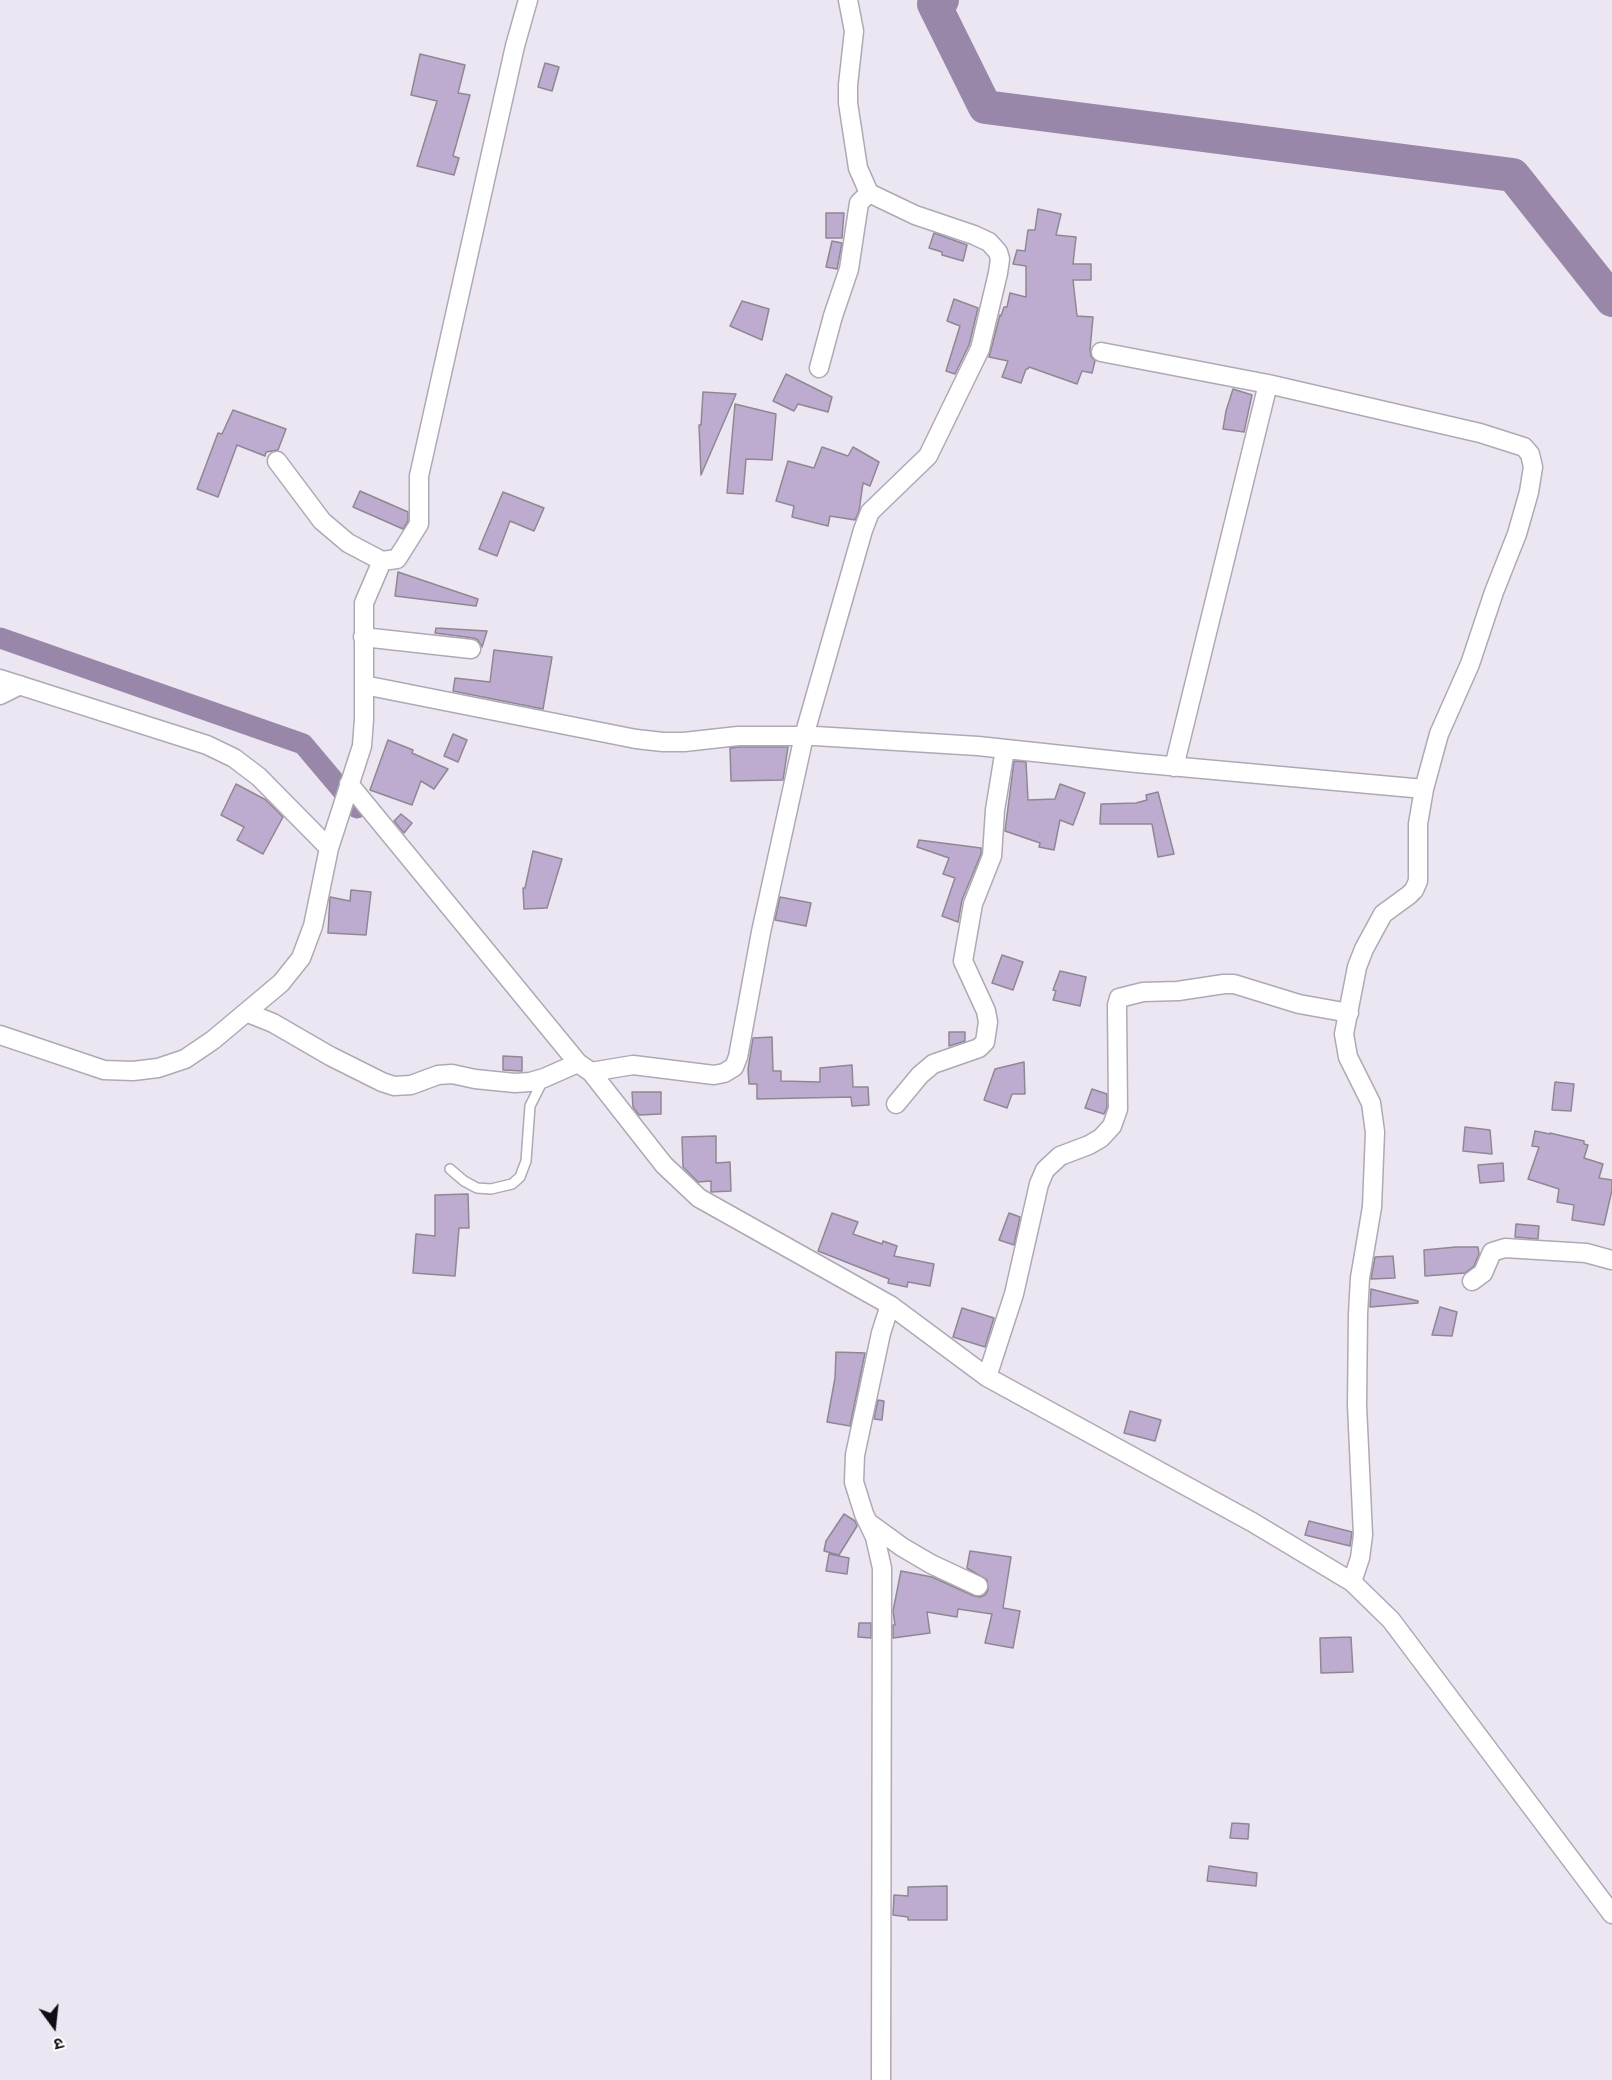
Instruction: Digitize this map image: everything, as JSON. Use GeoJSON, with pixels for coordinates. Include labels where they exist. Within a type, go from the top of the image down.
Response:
{"type":"FeatureCollection","features":[{"type":"Feature","properties":{"kind":"street"},"geometry":{"type":"LineString","coordinates":[[278,461],[322,522],[348,543],[382,561],[397,559],[419,524],[419,476],[515,46],[528,0]]}},
{"type":"Feature","properties":{"kind":"street"},"geometry":{"type":"LineString","coordinates":[[248,1012],[273,1023],[330,1056],[394,1086],[411,1085],[438,1075],[452,1074],[515,1083],[530,1082],[567,1070],[633,1065],[714,1074],[724,1073],[734,1066],[738,1057],[761,932],[804,736],[863,530],[870,512],[928,456],[937,441],[980,349],[1000,259],[998,252],[989,242],[915,215],[869,193],[858,168],[848,103],[854,31],[848,0]]}},
{"type":"Feature","properties":{"kind":"street"},"geometry":{"type":"LineString","coordinates":[[819,369],[833,316],[849,269],[859,203],[869,193]]}},
{"type":"Feature","properties":{"kind":"street"},"geometry":{"type":"LineString","coordinates":[[1101,352],[1268,384],[1480,434],[1524,447],[1530,454],[1533,466],[1529,492],[1517,534],[1494,592],[1470,664],[1439,734],[1424,789],[1418,824],[1418,881],[1414,890],[1383,914],[1374,928],[1357,967],[1344,1034],[1348,1057],[1371,1103],[1375,1132],[1372,1207],[1360,1278],[1357,1336],[1357,1405],[1363,1535],[1360,1558],[1352,1582]]}},
{"type":"Feature","properties":{"kind":"street"},"geometry":{"type":"LineString","coordinates":[[1174,767],[1268,384]]}},
{"type":"Feature","properties":{"kind":"street"},"geometry":{"type":"LineString","coordinates":[[0,1035],[104,1070],[133,1071],[158,1068],[185,1059],[213,1040],[281,983],[301,958],[313,926],[331,842],[362,746],[364,603],[382,561]]}},
{"type":"Feature","properties":{"kind":"street"},"geometry":{"type":"LineString","coordinates":[[363,637],[471,649]]}},
{"type":"Feature","properties":{"kind":"street"},"geometry":{"type":"LineString","coordinates":[[0,679],[207,745],[234,758],[259,777],[331,842]]}},
{"type":"Feature","properties":{"kind":"street"},"geometry":{"type":"LineString","coordinates":[[0,695],[20,685]]}},
{"type":"Feature","properties":{"kind":"street"},"geometry":{"type":"LineString","coordinates":[[364,685],[636,739],[663,742],[738,736],[804,736],[1005,749],[1174,767],[1424,789]]}},
{"type":"Feature","properties":{"kind":"street"},"geometry":{"type":"LineString","coordinates":[[896,1104],[920,1075],[933,1064],[979,1048],[985,1042],[988,1022],[986,1011],[963,961],[973,904],[993,856],[995,810],[1005,749]]}},
{"type":"Feature","properties":{"kind":"street"},"geometry":{"type":"LineString","coordinates":[[349,784],[567,1070],[699,1198],[888,1310],[987,1377],[1252,1522],[1352,1582],[1391,1620],[1612,1914]]}},
{"type":"Feature","properties":{"kind":"street"},"geometry":{"type":"LineString","coordinates":[[987,1377],[1014,1294],[1039,1184],[1045,1170],[1060,1156],[1101,1138],[1112,1126],[1118,1109],[1117,1005],[1119,998],[1143,992],[1178,991],[1234,984],[1299,1005],[1348,1013]]}},
{"type":"Feature","properties":{"kind":"street"},"geometry":{"type":"LineString","coordinates":[[1472,1281],[1483,1274],[1492,1252],[1505,1248],[1586,1253],[1612,1260]]}},
{"type":"Feature","properties":{"kind":"street"},"geometry":{"type":"LineString","coordinates":[[881,2080],[882,1568],[877,1544],[854,1482],[855,1455],[888,1310]]}},
{"type":"Feature","properties":{"kind":"street"},"geometry":{"type":"LineString","coordinates":[[869,1523],[932,1564],[978,1586]]}},
{"type":"Feature","properties":{"kind":"lane"},"geometry":{"type":"LineString","coordinates":[[450,1169],[477,1188],[491,1189],[512,1185],[520,1177],[526,1161],[530,1106],[567,1070]]}},
{"type":"Feature","properties":{"kind":"building"},"geometry":{"type":"Polygon","coordinates":[[[420,54],[465,65],[458,93],[470,95],[453,156],[459,158],[454,175],[417,166],[437,101],[411,95],[420,54]]]}},
{"type":"Feature","properties":{"kind":"building"},"geometry":{"type":"Polygon","coordinates":[[[545,63],[559,67],[552,91],[538,87],[545,63]]]}},
{"type":"Feature","properties":{"kind":"building"},"geometry":{"type":"Polygon","coordinates":[[[1038,209],[1061,214],[1056,235],[1076,237],[1073,264],[1091,264],[1091,280],[1073,280],[1077,316],[1093,317],[1090,350],[1095,361],[1092,373],[1082,371],[1077,384],[1029,367],[1021,383],[1002,377],[1008,361],[989,357],[1000,315],[1004,307],[1007,307],[1010,293],[1026,297],[1026,266],[1013,264],[1017,250],[1025,251],[1028,230],[1035,230],[1038,209]]]}},
{"type":"Feature","properties":{"kind":"building"},"geometry":{"type":"Polygon","coordinates":[[[826,213],[844,213],[842,238],[826,238],[826,213]]]}},
{"type":"Feature","properties":{"kind":"building"},"geometry":{"type":"Polygon","coordinates":[[[934,233],[967,245],[963,261],[942,255],[942,252],[929,248],[934,233]]]}},
{"type":"Feature","properties":{"kind":"building"},"geometry":{"type":"Polygon","coordinates":[[[832,241],[842,243],[837,269],[826,267],[832,241]]]}},
{"type":"Feature","properties":{"kind":"building"},"geometry":{"type":"Polygon","coordinates":[[[954,299],[978,308],[969,345],[955,374],[946,371],[960,326],[947,321],[954,299]]]}},
{"type":"Feature","properties":{"kind":"building"},"geometry":{"type":"Polygon","coordinates":[[[742,301],[769,309],[762,340],[730,326],[742,301]]]}},
{"type":"Feature","properties":{"kind":"building"},"geometry":{"type":"Polygon","coordinates":[[[786,374],[832,397],[828,412],[798,404],[794,411],[773,401],[786,374]]]}},
{"type":"Feature","properties":{"kind":"building"},"geometry":{"type":"Polygon","coordinates":[[[1233,389],[1252,395],[1244,432],[1223,429],[1233,389]]]}},
{"type":"Feature","properties":{"kind":"building"},"geometry":{"type":"Polygon","coordinates":[[[703,392],[736,394],[701,475],[699,425],[701,425],[703,392]]]}},
{"type":"Feature","properties":{"kind":"building"},"geometry":{"type":"Polygon","coordinates":[[[735,404],[776,414],[772,460],[746,459],[743,494],[727,493],[735,404]]]}},
{"type":"Feature","properties":{"kind":"building"},"geometry":{"type":"Polygon","coordinates":[[[233,410],[286,429],[278,450],[266,452],[265,456],[237,445],[218,497],[197,489],[218,433],[222,434],[233,410]]]}},
{"type":"Feature","properties":{"kind":"building"},"geometry":{"type":"Polygon","coordinates":[[[822,447],[848,456],[853,447],[879,462],[870,486],[863,483],[859,511],[855,520],[830,516],[828,526],[792,517],[794,506],[776,501],[788,461],[814,468],[822,447]]]}},
{"type":"Feature","properties":{"kind":"building"},"geometry":{"type":"Polygon","coordinates":[[[360,491],[408,512],[408,521],[403,529],[353,507],[360,491]]]}},
{"type":"Feature","properties":{"kind":"building"},"geometry":{"type":"Polygon","coordinates":[[[503,492],[544,508],[534,531],[510,521],[497,556],[479,549],[503,492]]]}},
{"type":"Feature","properties":{"kind":"building"},"geometry":{"type":"Polygon","coordinates":[[[398,572],[478,599],[476,606],[395,596],[398,572]]]}},
{"type":"Feature","properties":{"kind":"building"},"geometry":{"type":"Polygon","coordinates":[[[436,628],[487,631],[482,647],[478,640],[473,638],[435,633],[436,628]]]}},
{"type":"Feature","properties":{"kind":"building"},"geometry":{"type":"Polygon","coordinates":[[[494,650],[552,657],[543,709],[453,691],[455,678],[490,682],[494,650]]]}},
{"type":"Feature","properties":{"kind":"building"},"geometry":{"type":"Polygon","coordinates":[[[453,734],[467,740],[458,762],[444,756],[453,734]]]}},
{"type":"Feature","properties":{"kind":"building"},"geometry":{"type":"Polygon","coordinates":[[[388,740],[413,750],[412,753],[448,769],[434,789],[421,781],[412,805],[370,790],[388,740]]]}},
{"type":"Feature","properties":{"kind":"building"},"geometry":{"type":"Polygon","coordinates":[[[788,747],[783,780],[731,781],[730,748],[788,747]]]}},
{"type":"Feature","properties":{"kind":"building"},"geometry":{"type":"Polygon","coordinates":[[[1014,761],[1026,762],[1028,800],[1055,799],[1060,784],[1085,793],[1073,825],[1060,820],[1054,850],[1039,847],[1040,843],[1005,831],[1014,761]]]}},
{"type":"Feature","properties":{"kind":"building"},"geometry":{"type":"Polygon","coordinates":[[[236,784],[266,800],[283,817],[263,854],[237,840],[244,827],[221,815],[236,784]]]}},
{"type":"Feature","properties":{"kind":"building"},"geometry":{"type":"Polygon","coordinates":[[[1158,792],[1174,854],[1158,857],[1152,824],[1100,824],[1101,804],[1136,803],[1147,800],[1146,795],[1158,792]]]}},
{"type":"Feature","properties":{"kind":"building"},"geometry":{"type":"Polygon","coordinates":[[[401,814],[412,823],[404,833],[394,821],[401,814]]]}},
{"type":"Feature","properties":{"kind":"building"},"geometry":{"type":"Polygon","coordinates":[[[919,840],[981,848],[981,854],[962,900],[958,922],[942,916],[955,878],[943,874],[949,858],[917,847],[919,840]]]}},
{"type":"Feature","properties":{"kind":"building"},"geometry":{"type":"Polygon","coordinates":[[[533,851],[562,859],[547,908],[524,909],[523,888],[525,888],[533,851]]]}},
{"type":"Feature","properties":{"kind":"building"},"geometry":{"type":"Polygon","coordinates":[[[351,890],[371,892],[366,935],[328,933],[330,897],[350,901],[351,890]]]}},
{"type":"Feature","properties":{"kind":"building"},"geometry":{"type":"Polygon","coordinates":[[[780,897],[811,903],[806,926],[775,920],[780,897]]]}},
{"type":"Feature","properties":{"kind":"building"},"geometry":{"type":"Polygon","coordinates":[[[1002,955],[1023,962],[1013,990],[992,983],[1002,955]]]}},
{"type":"Feature","properties":{"kind":"building"},"geometry":{"type":"Polygon","coordinates":[[[1060,971],[1086,977],[1080,1006],[1053,1000],[1056,991],[1053,990],[1060,971]]]}},
{"type":"Feature","properties":{"kind":"building"},"geometry":{"type":"Polygon","coordinates":[[[949,1032],[965,1032],[965,1041],[949,1046],[949,1032]]]}},
{"type":"Feature","properties":{"kind":"building"},"geometry":{"type":"Polygon","coordinates":[[[772,1037],[773,1071],[781,1071],[781,1081],[820,1082],[820,1068],[852,1065],[853,1087],[868,1087],[869,1105],[852,1106],[851,1097],[757,1099],[757,1084],[749,1084],[748,1069],[753,1038],[772,1037]]]}},
{"type":"Feature","properties":{"kind":"building"},"geometry":{"type":"Polygon","coordinates":[[[503,1056],[522,1057],[522,1071],[503,1070],[503,1056]]]}},
{"type":"Feature","properties":{"kind":"building"},"geometry":{"type":"Polygon","coordinates":[[[1024,1062],[1025,1094],[1012,1094],[1007,1108],[984,1100],[995,1069],[1024,1062]]]}},
{"type":"Feature","properties":{"kind":"building"},"geometry":{"type":"Polygon","coordinates":[[[1555,1082],[1574,1084],[1571,1111],[1552,1110],[1555,1082]]]}},
{"type":"Feature","properties":{"kind":"building"},"geometry":{"type":"Polygon","coordinates":[[[1092,1089],[1107,1094],[1107,1107],[1104,1114],[1085,1108],[1092,1089]]]}},
{"type":"Feature","properties":{"kind":"building"},"geometry":{"type":"Polygon","coordinates":[[[632,1092],[661,1092],[661,1114],[639,1115],[633,1107],[632,1092]]]}},
{"type":"Feature","properties":{"kind":"building"},"geometry":{"type":"Polygon","coordinates":[[[1465,1127],[1490,1130],[1492,1154],[1463,1151],[1465,1127]]]}},
{"type":"Feature","properties":{"kind":"building"},"geometry":{"type":"Polygon","coordinates":[[[1535,1131],[1584,1141],[1584,1144],[1588,1145],[1584,1158],[1603,1164],[1599,1178],[1612,1180],[1604,1225],[1572,1220],[1574,1205],[1557,1202],[1559,1189],[1528,1179],[1539,1147],[1532,1146],[1535,1131]]]}},
{"type":"Feature","properties":{"kind":"building"},"geometry":{"type":"Polygon","coordinates":[[[716,1136],[716,1163],[730,1162],[731,1191],[711,1192],[711,1181],[698,1182],[683,1167],[682,1137],[716,1136]]]}},
{"type":"Feature","properties":{"kind":"building"},"geometry":{"type":"Polygon","coordinates":[[[1503,1163],[1504,1181],[1480,1183],[1478,1165],[1503,1163]]]}},
{"type":"Feature","properties":{"kind":"building"},"geometry":{"type":"Polygon","coordinates":[[[468,1194],[469,1228],[459,1228],[455,1276],[413,1273],[416,1234],[435,1236],[435,1195],[468,1194]]]}},
{"type":"Feature","properties":{"kind":"building"},"geometry":{"type":"Polygon","coordinates":[[[832,1213],[858,1222],[853,1234],[882,1244],[883,1241],[897,1246],[894,1256],[934,1264],[930,1286],[908,1282],[907,1287],[888,1283],[889,1279],[818,1251],[832,1213]]]}},
{"type":"Feature","properties":{"kind":"building"},"geometry":{"type":"Polygon","coordinates":[[[1009,1213],[1020,1217],[1014,1245],[999,1240],[1009,1213]]]}},
{"type":"Feature","properties":{"kind":"building"},"geometry":{"type":"Polygon","coordinates":[[[1516,1224],[1539,1226],[1538,1239],[1515,1237],[1516,1224]]]}},
{"type":"Feature","properties":{"kind":"building"},"geometry":{"type":"Polygon","coordinates":[[[1478,1247],[1479,1254],[1474,1266],[1465,1273],[1425,1276],[1424,1250],[1478,1247]]]}},
{"type":"Feature","properties":{"kind":"building"},"geometry":{"type":"Polygon","coordinates":[[[1393,1256],[1395,1278],[1371,1279],[1375,1257],[1393,1256]]]}},
{"type":"Feature","properties":{"kind":"building"},"geometry":{"type":"Polygon","coordinates":[[[1371,1289],[1418,1301],[1418,1303],[1370,1307],[1371,1289]]]}},
{"type":"Feature","properties":{"kind":"building"},"geometry":{"type":"Polygon","coordinates":[[[1440,1307],[1457,1312],[1452,1336],[1432,1335],[1440,1307]]]}},
{"type":"Feature","properties":{"kind":"building"},"geometry":{"type":"Polygon","coordinates":[[[962,1308],[994,1318],[985,1347],[953,1337],[962,1308]]]}},
{"type":"Feature","properties":{"kind":"building"},"geometry":{"type":"Polygon","coordinates":[[[836,1352],[865,1353],[850,1426],[827,1422],[835,1378],[836,1352]]]}},
{"type":"Feature","properties":{"kind":"building"},"geometry":{"type":"Polygon","coordinates":[[[878,1400],[884,1401],[882,1420],[874,1419],[878,1400]]]}},
{"type":"Feature","properties":{"kind":"building"},"geometry":{"type":"Polygon","coordinates":[[[1130,1411],[1161,1420],[1155,1441],[1124,1433],[1130,1411]]]}},
{"type":"Feature","properties":{"kind":"building"},"geometry":{"type":"Polygon","coordinates":[[[844,1514],[855,1521],[857,1526],[839,1555],[824,1551],[826,1541],[844,1514]]]}},
{"type":"Feature","properties":{"kind":"building"},"geometry":{"type":"Polygon","coordinates":[[[1309,1521],[1352,1532],[1350,1546],[1305,1535],[1309,1521]]]}},
{"type":"Feature","properties":{"kind":"building"},"geometry":{"type":"Polygon","coordinates":[[[970,1551],[1011,1557],[1003,1608],[1020,1611],[1013,1648],[985,1643],[992,1614],[958,1609],[957,1617],[927,1612],[930,1633],[893,1638],[893,1625],[895,1625],[893,1611],[901,1571],[932,1577],[974,1596],[985,1595],[988,1590],[987,1580],[967,1568],[970,1551]]]}},
{"type":"Feature","properties":{"kind":"building"},"geometry":{"type":"Polygon","coordinates":[[[829,1554],[849,1558],[847,1574],[826,1571],[829,1554]]]}},
{"type":"Feature","properties":{"kind":"building"},"geometry":{"type":"Polygon","coordinates":[[[859,1623],[871,1623],[871,1638],[858,1637],[859,1623]]]}},
{"type":"Feature","properties":{"kind":"building"},"geometry":{"type":"Polygon","coordinates":[[[1351,1637],[1353,1672],[1321,1673],[1320,1638],[1351,1637]]]}},
{"type":"Feature","properties":{"kind":"building"},"geometry":{"type":"Polygon","coordinates":[[[1232,1823],[1249,1824],[1248,1839],[1230,1838],[1232,1823]]]}},
{"type":"Feature","properties":{"kind":"building"},"geometry":{"type":"Polygon","coordinates":[[[1209,1866],[1257,1873],[1256,1886],[1207,1881],[1209,1866]]]}},
{"type":"Feature","properties":{"kind":"building"},"geometry":{"type":"Polygon","coordinates":[[[947,1886],[947,1920],[908,1920],[908,1917],[893,1915],[894,1895],[908,1896],[908,1887],[947,1886]]]}},
{"type":"Feature","properties":{"kind":"waterway"},"geometry":{"type":"LineString","coordinates":[[942,0],[934,4],[985,107],[1513,175],[1612,300]]}},
{"type":"Feature","properties":{"kind":"waterway"},"geometry":{"type":"LineString","coordinates":[[0,638],[303,744],[357,808]]}}]}
